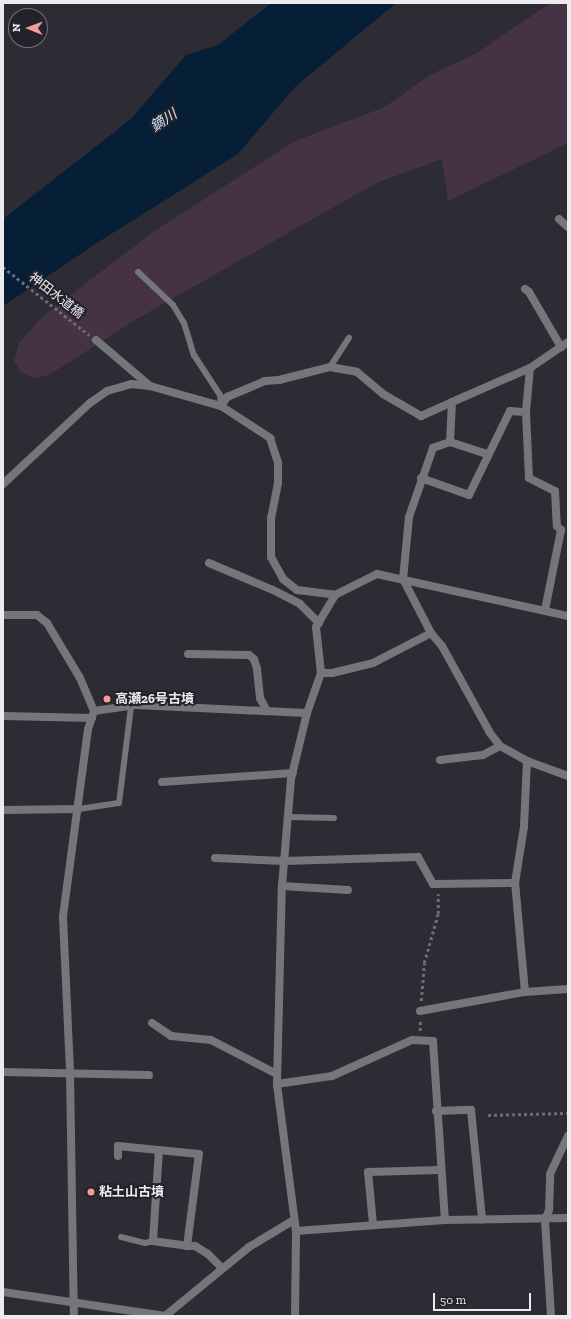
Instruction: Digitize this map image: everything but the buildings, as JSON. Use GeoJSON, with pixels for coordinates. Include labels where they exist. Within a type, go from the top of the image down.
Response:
{"type":"FeatureCollection","features":[{"type":"Feature","properties":{"kind":"street"},"geometry":{"type":"LineString","coordinates":[[559,219],[568,227]]}},
{"type":"Feature","properties":{"kind":"street"},"geometry":{"type":"LineString","coordinates":[[221,406],[227,397],[265,381],[279,380],[330,367],[357,372],[383,394],[421,416],[530,368],[565,344],[529,292],[525,289]]}},
{"type":"Feature","properties":{"kind":"street"},"geometry":{"type":"LineString","coordinates":[[96,340],[150,386]]}},
{"type":"Feature","properties":{"kind":"street"},"geometry":{"type":"LineString","coordinates":[[530,368],[526,412],[529,478],[555,491],[557,526],[561,530],[545,610]]}},
{"type":"Feature","properties":{"kind":"street"},"geometry":{"type":"LineString","coordinates":[[3,484],[90,402],[107,391],[131,384],[150,386],[221,406],[270,438],[278,463],[278,483],[271,518],[271,557],[283,579],[297,590],[335,595]]}},
{"type":"Feature","properties":{"kind":"street"},"geometry":{"type":"LineString","coordinates":[[450,442],[452,402]]}},
{"type":"Feature","properties":{"kind":"street"},"geometry":{"type":"LineString","coordinates":[[421,478],[469,495],[510,412],[526,412]]}},
{"type":"Feature","properties":{"kind":"street"},"geometry":{"type":"LineString","coordinates":[[488,454],[450,442],[433,448],[421,478],[409,517],[403,579],[431,633],[442,646],[490,733],[500,746],[527,761],[568,776]]}},
{"type":"Feature","properties":{"kind":"street"},"geometry":{"type":"LineString","coordinates":[[209,563],[273,590],[300,604],[318,623]]}},
{"type":"Feature","properties":{"kind":"street"},"geometry":{"type":"LineString","coordinates":[[296,1316],[296,1231],[277,1084],[282,886],[293,773],[307,713],[321,673],[316,627],[335,595],[377,574],[568,616]]}},
{"type":"Feature","properties":{"kind":"street"},"geometry":{"type":"LineString","coordinates":[[3,615],[37,614],[47,623],[80,678],[93,715],[63,917],[70,1072],[72,1303],[74,1316]]}},
{"type":"Feature","properties":{"kind":"street"},"geometry":{"type":"LineString","coordinates":[[321,673],[332,673],[373,663],[431,633]]}},
{"type":"Feature","properties":{"kind":"street"},"geometry":{"type":"LineString","coordinates":[[188,654],[249,655],[254,659],[257,669],[260,698],[267,711]]}},
{"type":"Feature","properties":{"kind":"street"},"geometry":{"type":"LineString","coordinates":[[3,716],[93,715],[131,706],[307,713]]}},
{"type":"Feature","properties":{"kind":"street"},"geometry":{"type":"LineString","coordinates":[[440,760],[482,755],[500,746]]}},
{"type":"Feature","properties":{"kind":"street"},"geometry":{"type":"LineString","coordinates":[[525,992],[515,883],[523,840],[527,761]]}},
{"type":"Feature","properties":{"kind":"street"},"geometry":{"type":"LineString","coordinates":[[162,782],[293,773]]}},
{"type":"Feature","properties":{"kind":"street"},"geometry":{"type":"LineString","coordinates":[[3,810],[79,808]]}},
{"type":"Feature","properties":{"kind":"street"},"geometry":{"type":"LineString","coordinates":[[216,858],[284,861],[418,857],[433,884],[515,883]]}},
{"type":"Feature","properties":{"kind":"street"},"geometry":{"type":"LineString","coordinates":[[282,886],[348,890]]}},
{"type":"Feature","properties":{"kind":"street"},"geometry":{"type":"LineString","coordinates":[[420,1012],[525,992],[568,989]]}},
{"type":"Feature","properties":{"kind":"street"},"geometry":{"type":"LineString","coordinates":[[152,1023],[171,1036],[211,1040],[277,1074]]}},
{"type":"Feature","properties":{"kind":"street"},"geometry":{"type":"LineString","coordinates":[[277,1084],[332,1076],[412,1040],[432,1041],[440,1170],[445,1220]]}},
{"type":"Feature","properties":{"kind":"street"},"geometry":{"type":"LineString","coordinates":[[3,1072],[70,1072],[149,1075]]}},
{"type":"Feature","properties":{"kind":"street"},"geometry":{"type":"LineString","coordinates":[[436,1111],[471,1110],[482,1219]]}},
{"type":"Feature","properties":{"kind":"street"},"geometry":{"type":"LineString","coordinates":[[551,1316],[545,1220],[549,1210],[550,1174],[568,1136]]}},
{"type":"Feature","properties":{"kind":"street"},"geometry":{"type":"LineString","coordinates":[[118,1156],[118,1146],[200,1154],[187,1246]]}},
{"type":"Feature","properties":{"kind":"street"},"geometry":{"type":"LineString","coordinates":[[159,1150],[153,1242],[195,1246],[208,1254],[222,1268]]}},
{"type":"Feature","properties":{"kind":"street"},"geometry":{"type":"LineString","coordinates":[[373,1224],[368,1172],[440,1170]]}},
{"type":"Feature","properties":{"kind":"street"},"geometry":{"type":"LineString","coordinates":[[296,1231],[373,1224],[445,1220],[545,1220],[568,1218]]}},
{"type":"Feature","properties":{"kind":"street"},"geometry":{"type":"LineString","coordinates":[[3,1292],[165,1316],[248,1247],[294,1220]]}},
{"type":"Feature","properties":{"kind":"lane"},"geometry":{"type":"LineString","coordinates":[[138,272],[169,300],[184,323],[194,355],[220,395],[221,406]]}},
{"type":"Feature","properties":{"kind":"lane"},"geometry":{"type":"LineString","coordinates":[[330,367],[349,338]]}},
{"type":"Feature","properties":{"kind":"lane"},"geometry":{"type":"LineString","coordinates":[[79,808],[119,803],[131,706]]}},
{"type":"Feature","properties":{"kind":"lane"},"geometry":{"type":"LineString","coordinates":[[288,817],[334,818]]}},
{"type":"Feature","properties":{"kind":"lane"},"geometry":{"type":"LineString","coordinates":[[121,1237],[145,1243],[153,1242]]}},
{"type":"Feature","properties":{"kind":"path","name":"神田水道橋"},"geometry":{"type":"LineString","coordinates":[[3,267],[96,340]]}},
{"type":"Feature","properties":{"kind":"path"},"geometry":{"type":"LineString","coordinates":[[420,1041],[420,1012],[424,963],[438,914],[439,883]]}},
{"type":"Feature","properties":{"kind":"path"},"geometry":{"type":"LineString","coordinates":[[488,1115],[568,1113]]}},
{"type":"Feature","properties":{"kind":"shaded area"},"geometry":{"type":"Polygon","coordinates":[[[551,3],[568,3],[568,143],[448,201],[442,159],[376,183],[135,320],[49,375],[35,378],[21,372],[14,361],[19,343],[43,316],[156,230],[295,141],[385,107],[430,75],[475,54],[551,3]]]}},
{"type":"Feature","properties":{"kind":"water","name":"鏑川"},"geometry":{"type":"Polygon","coordinates":[[[271,3],[396,3],[295,87],[238,154],[100,241],[3,306],[3,219],[131,119],[186,55],[218,45],[271,3]]]}},
{"type":"Feature","properties":{"kind":"place","name":"高瀬26号古墳"},"geometry":{"type":"Point","coordinates":[107,699]}},
{"type":"Feature","properties":{"kind":"place","name":"粘土山古墳"},"geometry":{"type":"Point","coordinates":[91,1192]}}]}
